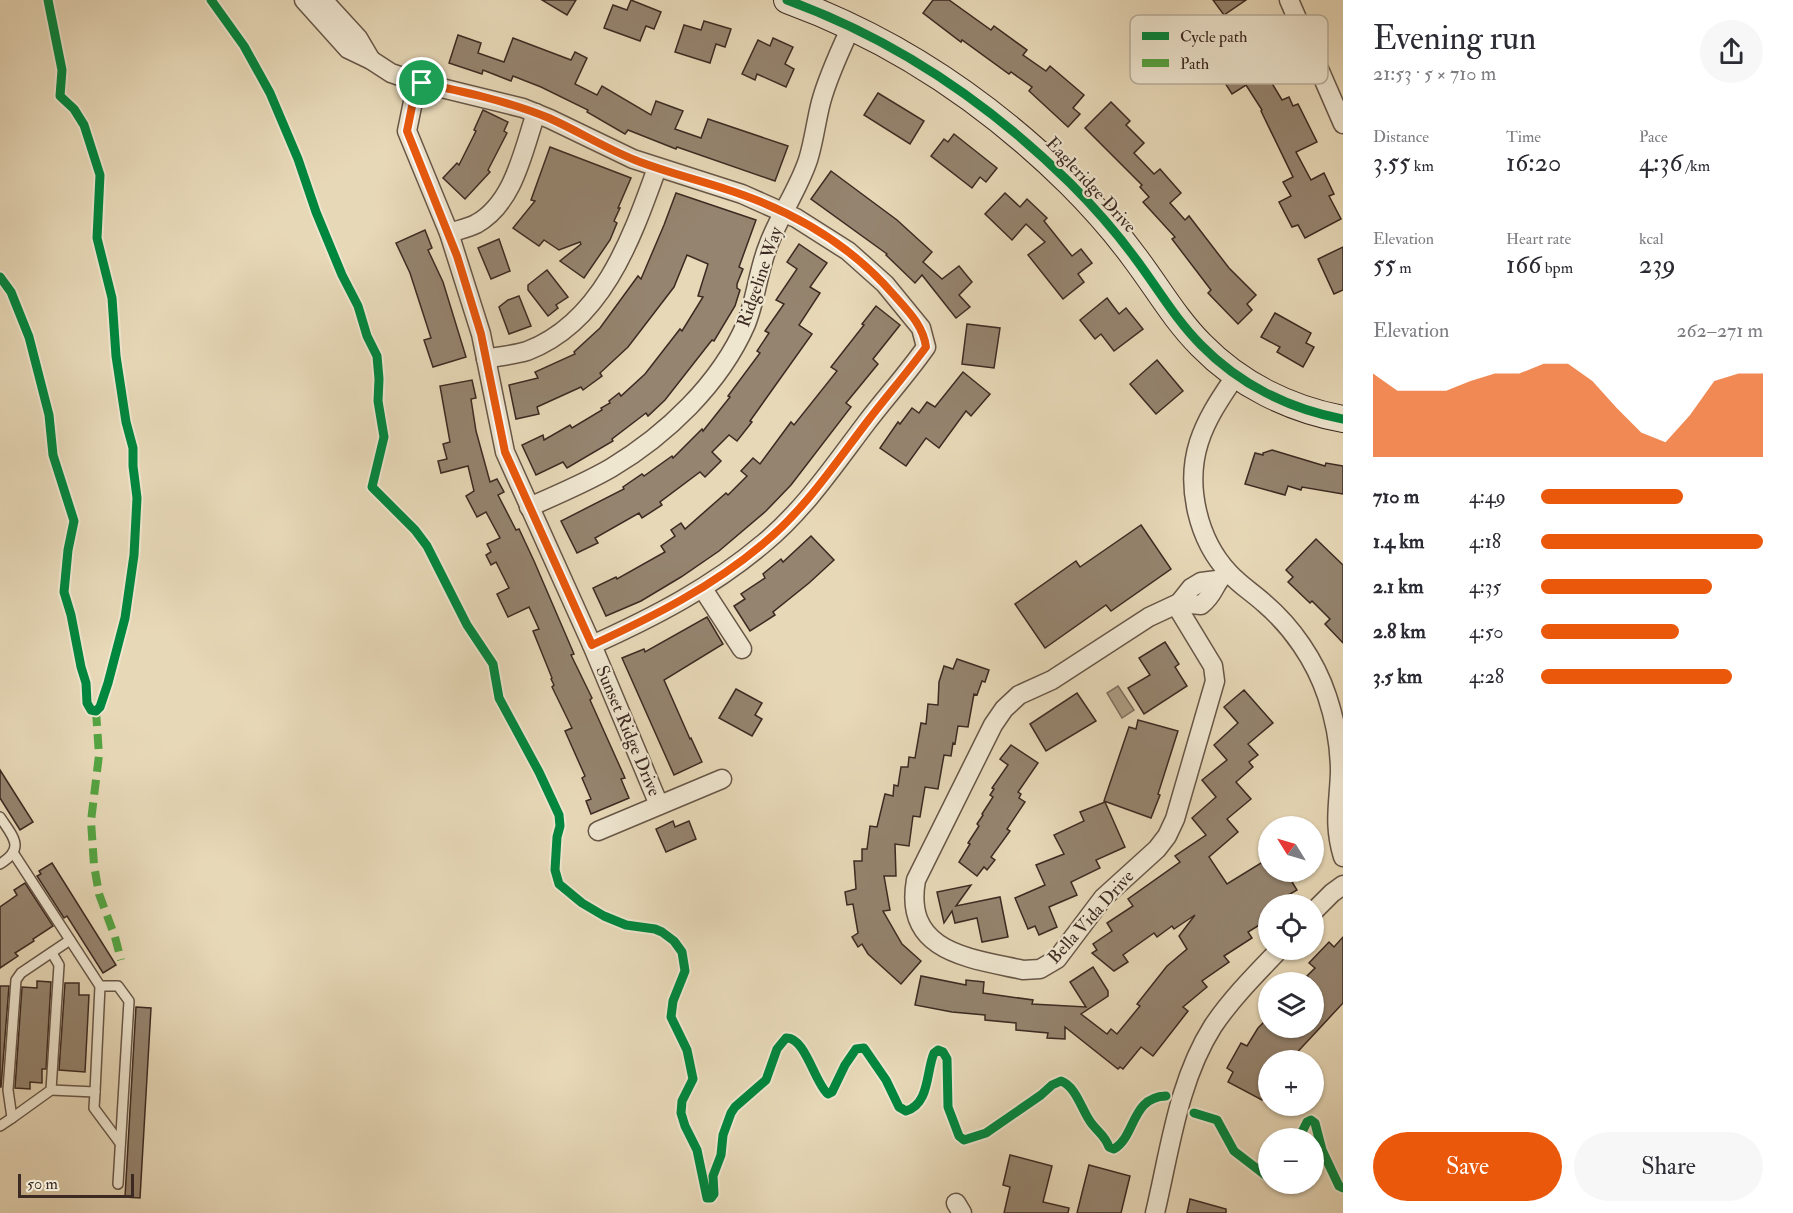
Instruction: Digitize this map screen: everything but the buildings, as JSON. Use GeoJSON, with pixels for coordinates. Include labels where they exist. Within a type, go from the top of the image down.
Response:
{"type":"FeatureCollection","features":[{"type":"Feature","properties":{"kind":"main road","name":"Eagleridge Drive"},"geometry":{"type":"LineString","coordinates":[[787,0],[851,27],[914,60],[978,102],[1031,145],[1091,204],[1135,257],[1186,328],[1201,345],[1236,375],[1269,395],[1296,407],[1343,419]]}},
{"type":"Feature","properties":{"kind":"street"},"geometry":{"type":"LineString","coordinates":[[304,0],[348,49],[391,73],[536,113],[633,159],[742,194],[784,211],[836,242],[874,273],[915,319],[925,337],[926,347],[819,485],[766,542],[703,589],[664,611],[592,645]]}},
{"type":"Feature","properties":{"kind":"street"},"geometry":{"type":"LineString","coordinates":[[323,0],[358,38],[371,60]]}},
{"type":"Feature","properties":{"kind":"street"},"geometry":{"type":"LineString","coordinates":[[1289,0],[1296,15]]}},
{"type":"Feature","properties":{"kind":"street","name":"Ridgeline Way"},"geometry":{"type":"LineString","coordinates":[[529,507],[585,482],[631,455],[671,424],[712,379],[734,347],[745,325],[754,298],[763,260],[807,162],[826,85],[851,27]]}},
{"type":"Feature","properties":{"kind":"street","name":"Sunset Ridge Drive"},"geometry":{"type":"LineString","coordinates":[[417,82],[407,131],[449,233],[481,334],[505,452],[592,645],[659,805]]}},
{"type":"Feature","properties":{"kind":"street"},"geometry":{"type":"LineString","coordinates":[[1326,84],[1343,124]]}},
{"type":"Feature","properties":{"kind":"street"},"geometry":{"type":"LineString","coordinates":[[449,233],[476,224],[502,200],[511,183],[536,113]]}},
{"type":"Feature","properties":{"kind":"street"},"geometry":{"type":"LineString","coordinates":[[486,359],[528,350],[553,338],[579,318],[604,285],[626,249],[657,168]]}},
{"type":"Feature","properties":{"kind":"street"},"geometry":{"type":"LineString","coordinates":[[1236,375],[1218,400],[1198,443],[1194,479],[1198,514],[1203,530],[1217,557],[1222,576],[1275,614],[1288,627],[1304,650],[1327,695],[1341,747],[1336,829],[1343,857]]}},
{"type":"Feature","properties":{"kind":"street","name":"Bella Vida Drive"},"geometry":{"type":"LineString","coordinates":[[1177,604],[1213,666],[1215,681],[1175,819],[1167,836],[1157,849],[1102,898],[1061,954],[1048,966],[1023,970],[960,955],[940,947],[926,933],[916,914],[914,903],[916,880],[998,717],[1011,702],[1027,690],[1052,680],[1149,617],[1177,604],[1201,605],[1212,596],[1222,576]]}},
{"type":"Feature","properties":{"kind":"street"},"geometry":{"type":"LineString","coordinates":[[703,589],[742,649]]}},
{"type":"Feature","properties":{"kind":"street"},"geometry":{"type":"LineString","coordinates":[[598,831],[722,778]]}},
{"type":"Feature","properties":{"kind":"street"},"geometry":{"type":"LineString","coordinates":[[1324,900],[1343,885]]}},
{"type":"Feature","properties":{"kind":"street"},"geometry":{"type":"LineString","coordinates":[[1155,1213],[1183,1093],[1195,1060],[1224,1010],[1270,960]]}},
{"type":"Feature","properties":{"kind":"lane"},"geometry":{"type":"LineString","coordinates":[[0,817],[14,839],[15,850],[100,986],[93,1108],[120,1143]]}},
{"type":"Feature","properties":{"kind":"lane"},"geometry":{"type":"LineString","coordinates":[[0,864],[15,850]]}},
{"type":"Feature","properties":{"kind":"lane"},"geometry":{"type":"LineString","coordinates":[[12,1118],[8,1090],[16,980],[21,973],[70,940]]}},
{"type":"Feature","properties":{"kind":"lane"},"geometry":{"type":"LineString","coordinates":[[51,1090],[59,965],[52,953]]}},
{"type":"Feature","properties":{"kind":"lane"},"geometry":{"type":"LineString","coordinates":[[100,986],[118,986],[129,1001],[118,1184]]}},
{"type":"Feature","properties":{"kind":"lane"},"geometry":{"type":"LineString","coordinates":[[0,1126],[51,1090],[95,1092]]}},
{"type":"Feature","properties":{"kind":"shaded area"},"geometry":{"type":"Polygon","coordinates":[[[1118,686],[1134,710],[1122,718],[1107,693],[1118,686]]]}},
{"type":"Feature","properties":{"kind":"marked path"},"geometry":{"type":"LineString","coordinates":[[96,711],[99,755],[91,821],[94,865],[99,894],[121,960]]}},
{"type":"Feature","properties":{"kind":"cycle path"},"geometry":{"type":"LineString","coordinates":[[0,277],[11,292],[29,337],[49,415],[53,455],[74,521],[68,550],[64,592],[86,683],[87,703],[91,710],[96,711],[100,707],[108,683],[125,618],[134,555],[137,498],[133,448],[126,422],[116,356],[112,298],[97,238],[100,175],[84,125],[74,109],[60,96],[62,70],[48,0]]}},
{"type":"Feature","properties":{"kind":"cycle path"},"geometry":{"type":"LineString","coordinates":[[211,0],[244,46],[270,93],[298,159],[316,212],[342,275],[358,306],[367,336],[377,356],[378,401],[384,437],[372,487],[415,530],[427,546],[467,625],[493,664],[499,698],[539,772],[559,815],[555,870],[559,884],[582,903],[604,916],[626,925],[662,932],[674,941],[682,952],[685,971],[673,1001],[671,1017],[687,1050],[693,1079],[682,1101],[681,1113],[697,1150],[707,1198],[711,1198],[714,1194],[713,1176],[721,1155],[723,1135],[731,1113],[766,1080],[777,1049],[786,1038],[793,1039],[799,1044],[823,1089],[828,1094],[832,1092],[845,1065],[856,1049],[864,1048],[886,1080],[899,1107],[906,1111],[914,1107],[923,1094],[934,1053],[938,1050],[943,1052],[947,1059],[948,1107],[959,1136],[964,1140],[986,1133],[1052,1085],[1061,1081],[1067,1084],[1075,1094],[1088,1119],[1104,1137],[1109,1147],[1114,1149],[1121,1143],[1146,1103],[1166,1096]]}},
{"type":"Feature","properties":{"kind":"cycle path"},"geometry":{"type":"LineString","coordinates":[[787,0],[865,34],[902,54],[973,100],[1039,154],[1087,201],[1128,248],[1183,325],[1216,359],[1248,383],[1266,393],[1303,409],[1343,419]]}},
{"type":"Feature","properties":{"kind":"cycle path"},"geometry":{"type":"LineString","coordinates":[[1194,1113],[1217,1120],[1234,1151],[1258,1170]]}},
{"type":"Feature","properties":{"kind":"cycle path"},"geometry":{"type":"LineString","coordinates":[[1304,1128],[1311,1120],[1316,1128]]}},
{"type":"Feature","properties":{"kind":"cycle path"},"geometry":{"type":"LineString","coordinates":[[1324,1154],[1339,1186],[1343,1188]]}},
{"type":"Feature","properties":{"kind":"route"},"geometry":{"type":"LineString","coordinates":[[417,82],[422,83],[523,108],[633,159],[742,194],[784,211],[836,242],[874,273],[915,319],[925,337],[926,347],[901,381],[868,420],[814,492],[766,542],[703,589],[664,611],[592,645],[509,465],[501,439],[481,334],[440,208],[409,138],[407,124],[412,100],[417,82]]}}]}
